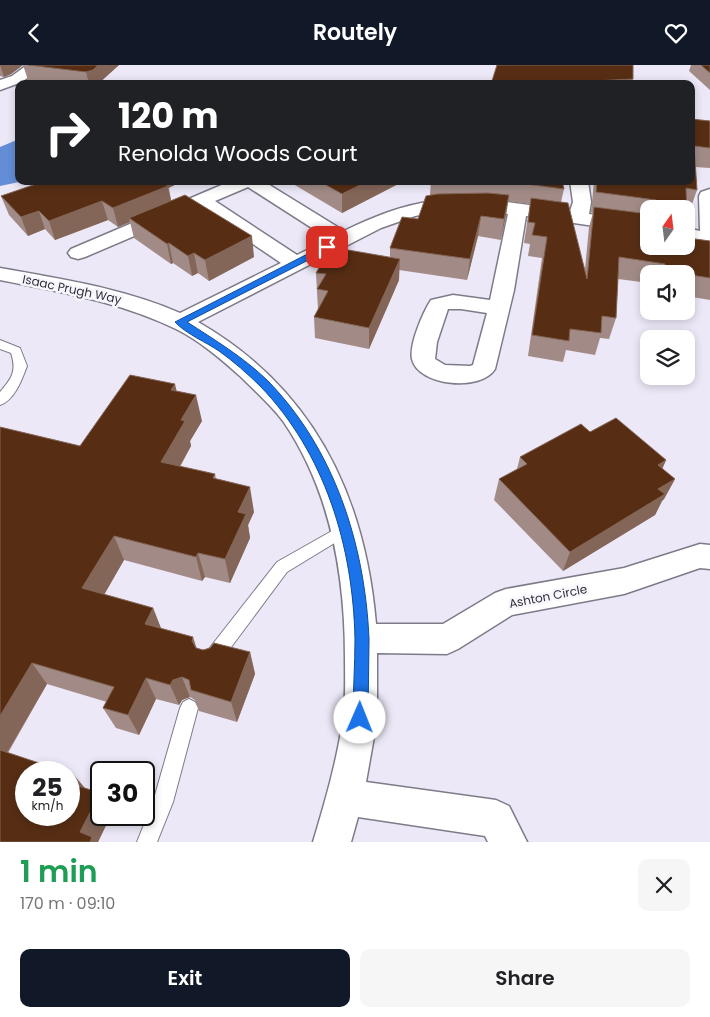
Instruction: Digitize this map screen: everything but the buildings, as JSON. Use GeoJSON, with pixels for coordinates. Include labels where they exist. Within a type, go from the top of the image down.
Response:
{"type":"FeatureCollection","features":[{"type":"Feature","properties":{"kind":"street"},"geometry":{"type":"LineString","coordinates":[[0,85],[17,79],[36,65]]}},
{"type":"Feature","properties":{"kind":"street"},"geometry":{"type":"LineString","coordinates":[[78,253],[239,185]]}},
{"type":"Feature","properties":{"kind":"street"},"geometry":{"type":"LineString","coordinates":[[255,185],[343,239]]}},
{"type":"Feature","properties":{"kind":"street"},"geometry":{"type":"LineString","coordinates":[[578,218],[582,201],[580,185]]}},
{"type":"Feature","properties":{"kind":"street"},"geometry":{"type":"LineString","coordinates":[[695,236],[710,239],[708,195],[710,195]]}},
{"type":"Feature","properties":{"kind":"street"},"geometry":{"type":"LineString","coordinates":[[201,200],[295,263]]}},
{"type":"Feature","properties":{"kind":"street"},"geometry":{"type":"LineString","coordinates":[[180,322],[374,224],[410,211],[435,206],[485,205],[640,227]]}},
{"type":"Feature","properties":{"kind":"street"},"geometry":{"type":"LineString","coordinates":[[498,308],[518,209]]}},
{"type":"Feature","properties":{"kind":"street","name":"Isaac Prugh Way"},"geometry":{"type":"LineString","coordinates":[[0,274],[101,293],[145,307],[180,322],[225,350],[262,382],[291,414],[318,457],[341,512],[353,557],[362,637],[360,718],[346,797],[332,842]]}},
{"type":"Feature","properties":{"kind":"street","name":"Ashton Circle"},"geometry":{"type":"LineString","coordinates":[[362,637],[447,639],[506,603],[624,581],[700,556],[710,557]]}},
{"type":"Feature","properties":{"kind":"street"},"geometry":{"type":"LineString","coordinates":[[346,797],[496,819],[508,842]]}},
{"type":"Feature","properties":{"kind":"lane"},"geometry":{"type":"LineString","coordinates":[[0,344],[16,351],[21,366],[14,383],[0,400]]}},
{"type":"Feature","properties":{"kind":"lane"},"geometry":{"type":"LineString","coordinates":[[210,661],[282,567],[346,529]]}},
{"type":"Feature","properties":{"kind":"lane"},"geometry":{"type":"LineString","coordinates":[[147,842],[162,802],[189,708]]}},
{"type":"Feature","properties":{"kind":"water"},"geometry":{"type":"Polygon","coordinates":[[[15,141],[15,183],[0,186],[0,147],[15,141]]]}},
{"type":"Feature","properties":{"kind":"route"},"geometry":{"type":"LineString","coordinates":[[327,247],[180,322],[225,350],[262,382],[291,414],[318,457],[341,512],[353,557],[362,637],[360,718]]}}]}
